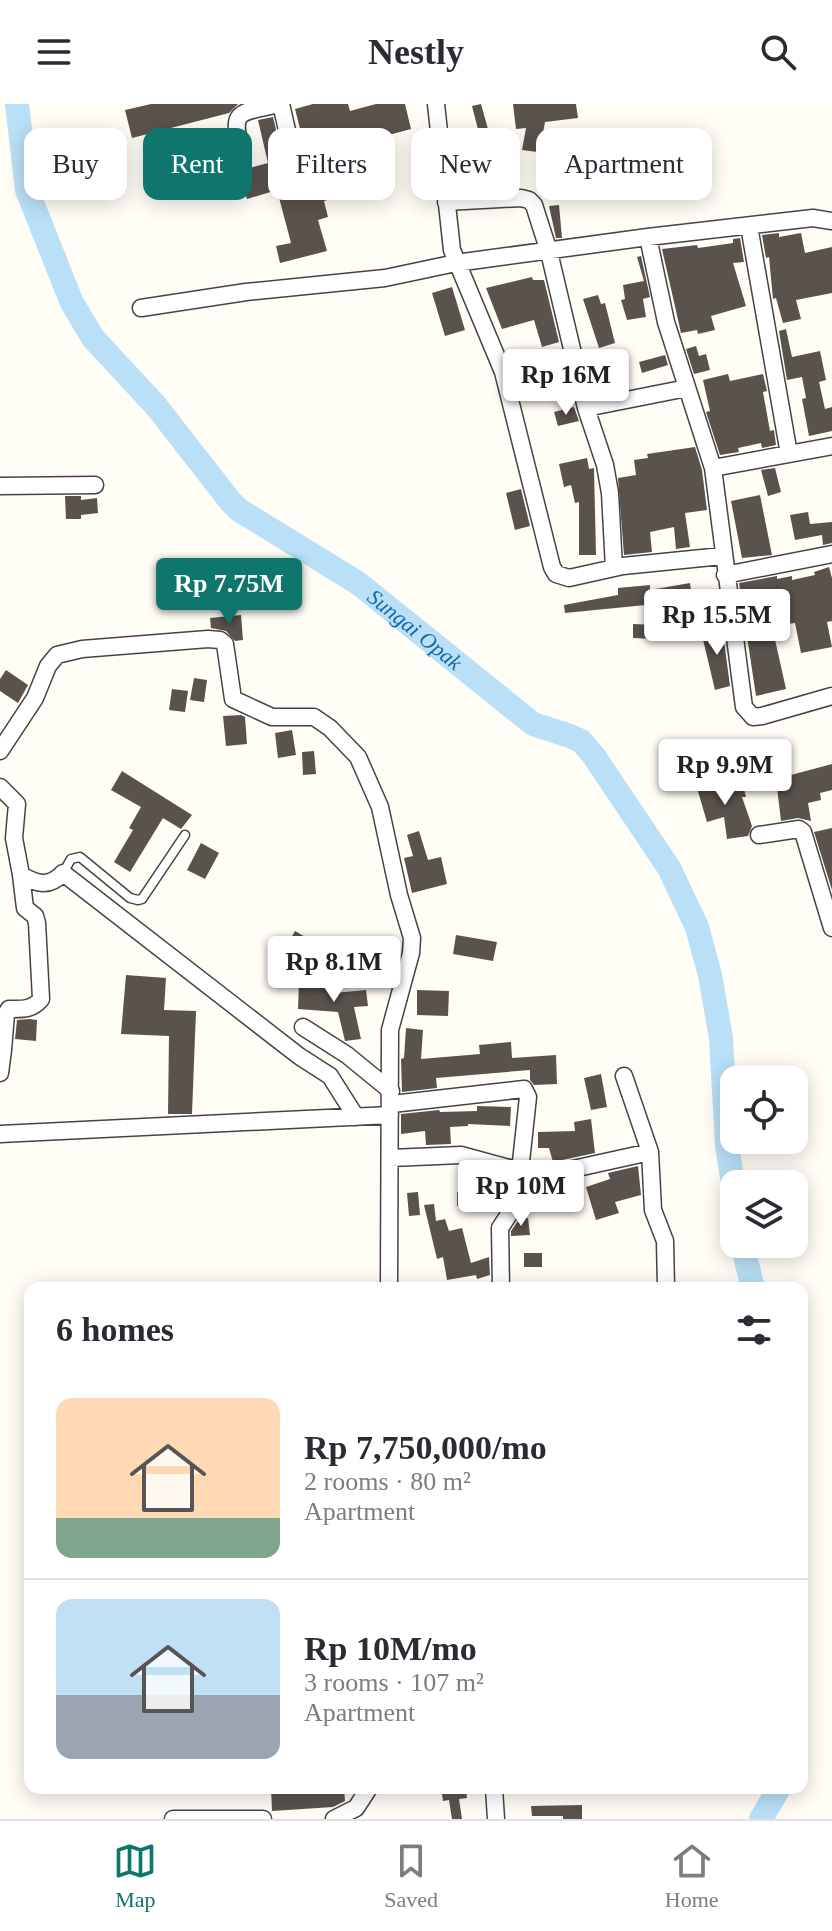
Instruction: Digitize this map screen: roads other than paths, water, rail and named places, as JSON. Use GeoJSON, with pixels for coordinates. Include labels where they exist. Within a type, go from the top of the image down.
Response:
{"type":"FeatureCollection","features":[{"type":"Feature","properties":{"kind":"street"},"geometry":{"type":"LineString","coordinates":[[236,128],[242,112],[281,104],[286,128]]}},
{"type":"Feature","properties":{"kind":"street"},"geometry":{"type":"LineString","coordinates":[[436,104],[449,238],[456,263],[501,364],[556,574],[569,578],[614,568],[722,556]]}},
{"type":"Feature","properties":{"kind":"street"},"geometry":{"type":"LineString","coordinates":[[446,202],[529,200],[537,210],[586,408],[605,465],[610,493],[614,568]]}},
{"type":"Feature","properties":{"kind":"street"},"geometry":{"type":"LineString","coordinates":[[141,308],[246,292],[385,278],[456,263],[648,237],[813,218],[832,221]]}},
{"type":"Feature","properties":{"kind":"street"},"geometry":{"type":"LineString","coordinates":[[749,226],[789,454]]}},
{"type":"Feature","properties":{"kind":"street"},"geometry":{"type":"LineString","coordinates":[[648,237],[666,322],[713,468],[722,556],[742,699],[747,713],[753,717],[762,716],[832,696]]}},
{"type":"Feature","properties":{"kind":"street"},"geometry":{"type":"LineString","coordinates":[[586,408],[687,388]]}},
{"type":"Feature","properties":{"kind":"street"},"geometry":{"type":"LineString","coordinates":[[713,468],[832,446]]}},
{"type":"Feature","properties":{"kind":"street"},"geometry":{"type":"LineString","coordinates":[[0,486],[95,485]]}},
{"type":"Feature","properties":{"kind":"street"},"geometry":{"type":"LineString","coordinates":[[725,575],[832,554]]}},
{"type":"Feature","properties":{"kind":"street"},"geometry":{"type":"LineString","coordinates":[[0,751],[35,698],[48,666],[57,655],[82,649],[208,639],[220,640],[225,644],[233,699],[238,703],[272,717],[314,717],[330,728],[358,757],[380,807],[399,895],[412,938],[411,953],[390,1030],[389,1282]]}},
{"type":"Feature","properties":{"kind":"street"},"geometry":{"type":"LineString","coordinates":[[0,787],[17,804],[14,838],[25,908],[35,916],[37,923],[41,999],[27,1009],[9,1009],[6,1014],[0,1073]]}},
{"type":"Feature","properties":{"kind":"street"},"geometry":{"type":"LineString","coordinates":[[759,835],[799,829],[803,832],[832,928]]}},
{"type":"Feature","properties":{"kind":"street"},"geometry":{"type":"LineString","coordinates":[[21,875],[35,883],[49,884],[63,873],[299,1056],[330,1076],[356,1117]]}},
{"type":"Feature","properties":{"kind":"street"},"geometry":{"type":"LineString","coordinates":[[303,1027],[347,1055],[391,1103]]}},
{"type":"Feature","properties":{"kind":"street"},"geometry":{"type":"LineString","coordinates":[[624,1076],[646,1153],[653,1210],[665,1241],[666,1282]]}},
{"type":"Feature","properties":{"kind":"street"},"geometry":{"type":"LineString","coordinates":[[0,1134],[356,1117],[391,1103],[524,1089],[528,1097],[528,1173],[500,1228],[501,1282]]}},
{"type":"Feature","properties":{"kind":"street"},"geometry":{"type":"LineString","coordinates":[[391,1158],[461,1155],[528,1173],[562,1174],[646,1153]]}},
{"type":"Feature","properties":{"kind":"street"},"geometry":{"type":"LineString","coordinates":[[339,1818],[356,1808],[365,1794]]}},
{"type":"Feature","properties":{"kind":"street"},"geometry":{"type":"LineString","coordinates":[[494,1794],[496,1819]]}},
{"type":"Feature","properties":{"kind":"street"},"geometry":{"type":"LineString","coordinates":[[173,1819],[263,1819]]}},
{"type":"Feature","properties":{"kind":"lane"},"geometry":{"type":"LineString","coordinates":[[63,873],[71,859],[80,857],[130,898],[142,899],[185,835]]}},
{"type":"Feature","properties":{"kind":"waterway","name":"Sungai Opak"},"geometry":{"type":"LineString","coordinates":[[17,104],[27,190],[72,303],[93,338],[156,406],[230,501],[239,510],[358,583],[533,724],[581,741],[669,868],[697,927],[710,975],[721,1038],[731,1170]]}},
{"type":"Feature","properties":{"kind":"waterway","name":"Sungai Opak"},"geometry":{"type":"LineString","coordinates":[[746,1258],[752,1282]]}},
{"type":"Feature","properties":{"kind":"waterway","name":"Sungai Opak"},"geometry":{"type":"LineString","coordinates":[[761,1819],[776,1794]]}}]}
